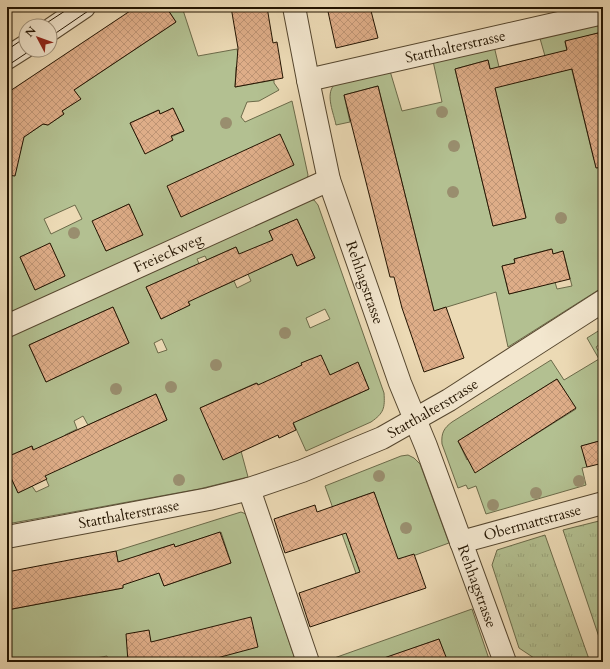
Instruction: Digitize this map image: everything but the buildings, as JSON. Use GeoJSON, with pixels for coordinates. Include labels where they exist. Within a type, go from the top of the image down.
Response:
{"type":"FeatureCollection","features":[{"type":"Feature","properties":{"kind":"street"},"geometry":{"type":"LineString","coordinates":[[58,25],[84,7]]}},
{"type":"Feature","properties":{"kind":"street","name":"Rehhagstrasse"},"geometry":{"type":"LineString","coordinates":[[294,7],[329,180],[400,383],[505,662]]}},
{"type":"Feature","properties":{"kind":"street","name":"Statthalterstrasse"},"geometry":{"type":"LineString","coordinates":[[308,80],[603,13]]}},
{"type":"Feature","properties":{"kind":"street"},"geometry":{"type":"LineString","coordinates":[[7,58],[18,51]]}},
{"type":"Feature","properties":{"kind":"street","name":"Freieckweg"},"geometry":{"type":"LineString","coordinates":[[7,326],[329,180]]}},
{"type":"Feature","properties":{"kind":"street","name":"Statthalterstrasse"},"geometry":{"type":"LineString","coordinates":[[7,537],[209,499],[249,489],[302,471],[382,438],[415,420],[449,400],[603,301]]}},
{"type":"Feature","properties":{"kind":"street"},"geometry":{"type":"LineString","coordinates":[[249,489],[308,662]]}},
{"type":"Feature","properties":{"kind":"street","name":"Obermattstrasse"},"geometry":{"type":"LineString","coordinates":[[461,542],[603,503]]}},
{"type":"Feature","properties":{"kind":"green space"},"geometry":{"type":"Polygon","coordinates":[[[166,7],[182,7],[198,56],[237,49],[240,66],[236,67],[235,87],[274,80],[274,83],[279,90],[259,101],[247,102],[241,117],[245,122],[292,101],[308,175],[307,179],[7,316],[7,152],[24,137],[43,124],[48,125],[64,114],[62,111],[80,99],[74,90],[176,22],[166,7]],[[173,108],[160,114],[158,110],[130,123],[145,153],[172,140],[171,137],[184,131],[173,108]],[[129,204],[93,221],[106,251],[142,235],[129,204]],[[75,205],[44,219],[51,234],[82,219],[75,205]],[[50,244],[20,257],[35,290],[65,276],[50,244]]]}},
{"type":"Feature","properties":{"kind":"green space"},"geometry":{"type":"Polygon","coordinates":[[[603,19],[603,52],[598,33],[565,42],[594,160],[603,158],[603,287],[508,347],[496,292],[434,311],[378,86],[344,95],[350,122],[336,125],[330,94],[334,85],[390,71],[402,111],[442,102],[433,61],[494,46],[499,67],[545,56],[539,35],[603,19]],[[488,60],[455,69],[493,226],[526,217],[488,60]],[[551,249],[514,259],[515,263],[502,266],[509,294],[555,282],[557,289],[572,286],[563,251],[553,254],[551,249]]]}},
{"type":"Feature","properties":{"kind":"green space"},"geometry":{"type":"Polygon","coordinates":[[[307,200],[314,200],[318,205],[384,393],[384,406],[379,416],[371,422],[306,451],[288,411],[272,418],[256,383],[200,408],[241,451],[248,477],[199,489],[7,524],[7,469],[18,492],[32,486],[36,492],[49,486],[32,446],[7,457],[7,336],[307,200]],[[297,219],[269,231],[273,240],[275,262],[292,254],[297,266],[315,258],[297,219]],[[236,247],[207,260],[205,256],[197,259],[211,291],[234,281],[237,288],[251,281],[236,247]],[[176,274],[146,287],[161,319],[190,305],[176,274]],[[113,307],[29,345],[46,382],[129,343],[113,307]],[[325,309],[306,318],[310,328],[330,319],[325,309]],[[162,339],[154,343],[158,353],[167,350],[162,339]],[[312,359],[302,363],[325,409],[369,389],[358,363],[330,375],[312,359]],[[156,394],[88,425],[83,416],[74,421],[77,429],[65,435],[77,461],[167,420],[156,394]]]}},
{"type":"Feature","properties":{"kind":"green space"},"geometry":{"type":"Polygon","coordinates":[[[603,328],[603,342],[596,347],[603,359],[603,440],[582,446],[587,467],[582,468],[586,485],[486,514],[476,486],[468,489],[466,485],[458,488],[442,444],[444,431],[452,422],[551,360],[564,380],[599,359],[587,338],[603,328]],[[557,379],[458,441],[467,460],[468,459],[477,471],[576,409],[557,379]]]}},
{"type":"Feature","properties":{"kind":"green space"},"geometry":{"type":"Polygon","coordinates":[[[408,455],[420,464],[449,543],[357,576],[325,486],[401,456],[408,455]],[[374,492],[337,505],[352,550],[377,541],[375,537],[388,532],[374,492]]]}},
{"type":"Feature","properties":{"kind":"green space"},"geometry":{"type":"Polygon","coordinates":[[[241,512],[246,514],[296,662],[109,662],[107,656],[75,662],[7,662],[7,610],[123,588],[116,551],[241,512]],[[221,532],[175,547],[174,544],[142,554],[149,576],[159,573],[164,586],[231,563],[221,532]]]}},
{"type":"Feature","properties":{"kind":"green space"},"geometry":{"type":"Polygon","coordinates":[[[603,520],[603,649],[563,530],[603,520]]]}},
{"type":"Feature","properties":{"kind":"green space"},"geometry":{"type":"Polygon","coordinates":[[[545,535],[590,662],[540,662],[519,648],[492,565],[497,550],[545,535]]]}},
{"type":"Feature","properties":{"kind":"green space"},"geometry":{"type":"Polygon","coordinates":[[[472,609],[490,662],[447,662],[439,639],[411,649],[416,662],[323,662],[472,609]]]}},
{"type":"Feature","properties":{"kind":"tram line"},"geometry":{"type":"LineString","coordinates":[[54,18],[71,7]]}},
{"type":"Feature","properties":{"kind":"tram line"},"geometry":{"type":"LineString","coordinates":[[58,32],[94,7]]}},
{"type":"Feature","properties":{"kind":"tram line"},"geometry":{"type":"LineString","coordinates":[[7,50],[18,42]]}},
{"type":"Feature","properties":{"kind":"tram line"},"geometry":{"type":"LineString","coordinates":[[7,66],[19,58]]}}]}
